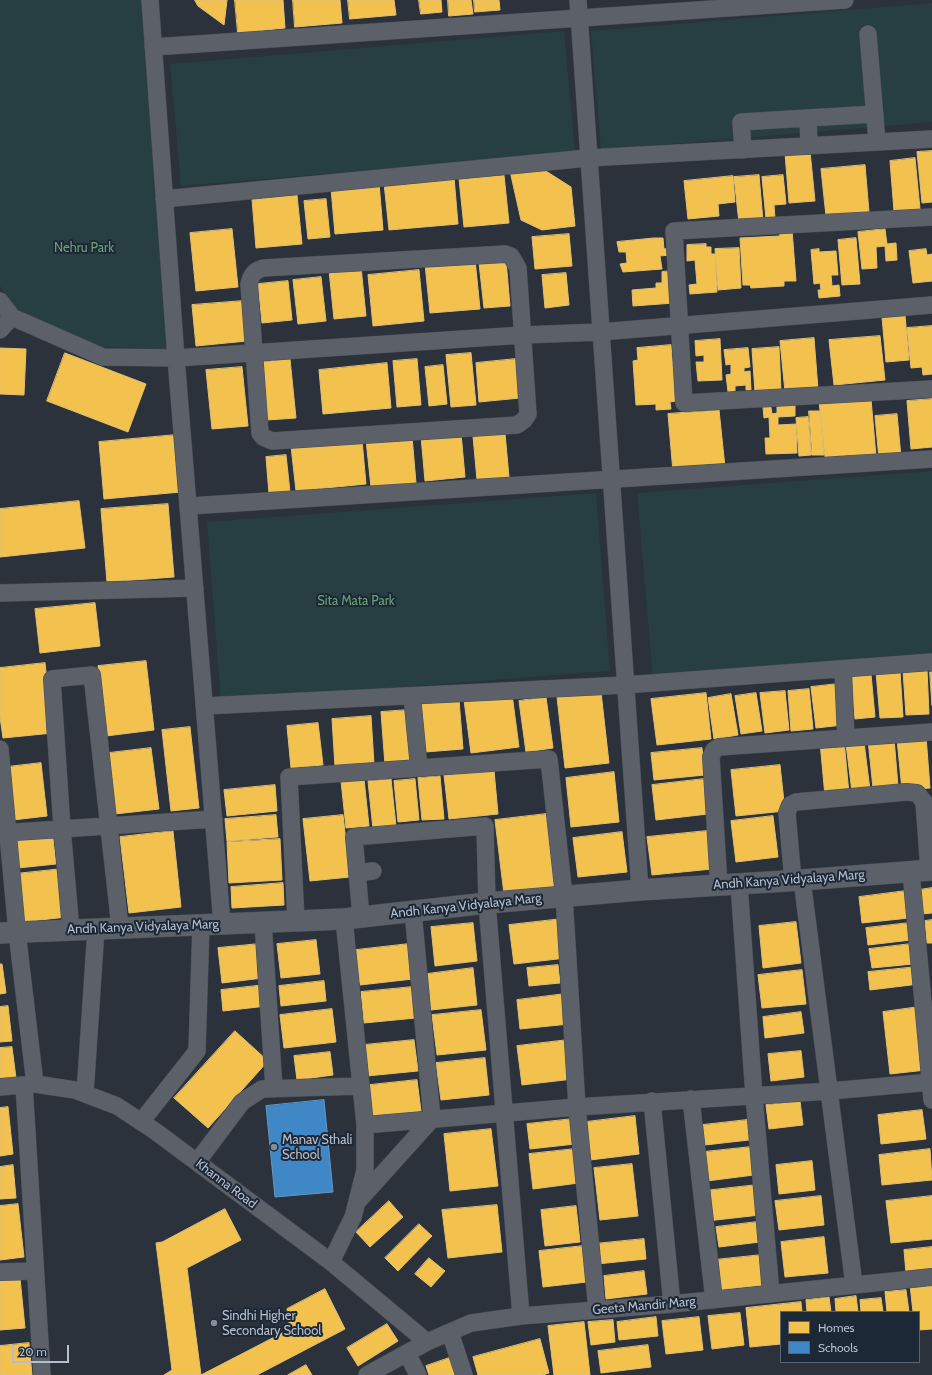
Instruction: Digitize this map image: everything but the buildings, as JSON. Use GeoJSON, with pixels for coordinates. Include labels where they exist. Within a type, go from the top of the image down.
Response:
{"type":"FeatureCollection","features":[{"type":"Feature","properties":{"kind":"street"},"geometry":{"type":"LineString","coordinates":[[141,1122],[197,1051],[212,924],[214,819],[176,358],[150,0]]}},
{"type":"Feature","properties":{"kind":"street"},"geometry":{"type":"LineString","coordinates":[[578,0],[610,479],[640,890]]}},
{"type":"Feature","properties":{"kind":"street"},"geometry":{"type":"LineString","coordinates":[[153,47],[845,0]]}},
{"type":"Feature","properties":{"kind":"street"},"geometry":{"type":"LineString","coordinates":[[868,34],[877,142]]}},
{"type":"Feature","properties":{"kind":"street"},"geometry":{"type":"LineString","coordinates":[[743,150],[741,122],[875,114]]}},
{"type":"Feature","properties":{"kind":"street"},"geometry":{"type":"LineString","coordinates":[[808,118],[809,146]]}},
{"type":"Feature","properties":{"kind":"street"},"geometry":{"type":"LineString","coordinates":[[164,200],[588,158],[932,139]]}},
{"type":"Feature","properties":{"kind":"street"},"geometry":{"type":"LineString","coordinates":[[932,217],[674,231],[684,403],[932,389]]}},
{"type":"Feature","properties":{"kind":"street"},"geometry":{"type":"LineString","coordinates":[[505,254],[511,256],[518,268],[528,414],[522,422],[509,425],[272,441],[260,433],[256,353],[250,284],[252,274],[263,268],[505,254]]}},
{"type":"Feature","properties":{"kind":"street"},"geometry":{"type":"LineString","coordinates":[[0,301],[6,324],[103,357],[176,358],[523,335],[600,332],[932,305]]}},
{"type":"Feature","properties":{"kind":"street"},"geometry":{"type":"LineString","coordinates":[[188,506],[932,458]]}},
{"type":"Feature","properties":{"kind":"street"},"geometry":{"type":"LineString","coordinates":[[0,593],[195,588]]}},
{"type":"Feature","properties":{"kind":"street"},"geometry":{"type":"LineString","coordinates":[[204,706],[625,685],[843,670],[932,662]]}},
{"type":"Feature","properties":{"kind":"street"},"geometry":{"type":"LineString","coordinates":[[843,670],[846,738]]}},
{"type":"Feature","properties":{"kind":"street"},"geometry":{"type":"LineString","coordinates":[[71,930],[62,828],[52,679],[92,675],[120,928]]}},
{"type":"Feature","properties":{"kind":"street"},"geometry":{"type":"LineString","coordinates":[[412,696],[418,768]]}},
{"type":"Feature","properties":{"kind":"street"},"geometry":{"type":"LineString","coordinates":[[771,1294],[754,1096],[729,885],[711,757],[714,750],[719,747],[932,732]]}},
{"type":"Feature","properties":{"kind":"street"},"geometry":{"type":"LineString","coordinates":[[0,749],[9,932],[30,1084],[35,1271],[42,1375]]}},
{"type":"Feature","properties":{"kind":"street"},"geometry":{"type":"LineString","coordinates":[[296,921],[288,776],[549,759],[564,896],[576,1107],[597,1310]]}},
{"type":"Feature","properties":{"kind":"street"},"geometry":{"type":"LineString","coordinates":[[854,1285],[830,1091],[787,813],[790,805],[796,802],[906,792],[916,793],[924,802],[924,871],[932,1100]]}},
{"type":"Feature","properties":{"kind":"street"},"geometry":{"type":"LineString","coordinates":[[4,832],[214,819]]}},
{"type":"Feature","properties":{"kind":"street"},"geometry":{"type":"LineString","coordinates":[[330,1262],[353,1217],[365,1170],[365,1125],[361,1086],[353,918],[365,872],[354,837],[485,826],[487,903],[521,1316]]}},
{"type":"Feature","properties":{"kind":"street","name":"Andh Kanya Vidyalaya Marg"},"geometry":{"type":"LineString","coordinates":[[9,932],[353,918],[564,896],[924,871]]}},
{"type":"Feature","properties":{"kind":"street"},"geometry":{"type":"LineString","coordinates":[[358,1201],[432,1119],[413,911]]}},
{"type":"Feature","properties":{"kind":"street"},"geometry":{"type":"LineString","coordinates":[[263,922],[274,1089]]}},
{"type":"Feature","properties":{"kind":"street"},"geometry":{"type":"LineString","coordinates":[[85,1094],[96,929]]}},
{"type":"Feature","properties":{"kind":"street"},"geometry":{"type":"LineString","coordinates":[[365,1125],[504,1112],[652,1101],[830,1091],[931,1082]]}},
{"type":"Feature","properties":{"kind":"street","name":"Khanna Road"},"geometry":{"type":"LineString","coordinates":[[0,1087],[30,1084],[75,1090],[117,1106],[197,1162],[330,1262],[426,1342]]}},
{"type":"Feature","properties":{"kind":"street"},"geometry":{"type":"LineString","coordinates":[[197,1162],[242,1102],[262,1089],[361,1086]]}},
{"type":"Feature","properties":{"kind":"street"},"geometry":{"type":"LineString","coordinates":[[691,1099],[714,1300]]}},
{"type":"Feature","properties":{"kind":"street"},"geometry":{"type":"LineString","coordinates":[[652,1101],[672,1304]]}},
{"type":"Feature","properties":{"kind":"street"},"geometry":{"type":"LineString","coordinates":[[0,1272],[35,1271]]}},
{"type":"Feature","properties":{"kind":"street","name":"Geeta Mandir Marg"},"geometry":{"type":"LineString","coordinates":[[367,1375],[426,1342],[471,1323],[521,1316],[672,1304],[932,1277]]}},
{"type":"Feature","properties":{"kind":"street"},"geometry":{"type":"LineString","coordinates":[[450,1332],[464,1375]]}},
{"type":"Feature","properties":{"kind":"street"},"geometry":{"type":"LineString","coordinates":[[407,1353],[418,1375]]}},
{"type":"Feature","properties":{"kind":"green space","name":"Nehru Park"},"geometry":{"type":"Polygon","coordinates":[[[0,0],[150,0],[175,350],[92,346],[14,307],[0,286],[0,0]]]}},
{"type":"Feature","properties":{"kind":"green space"},"geometry":{"type":"Polygon","coordinates":[[[932,3],[932,122],[601,150],[591,31],[932,3]]]}},
{"type":"Feature","properties":{"kind":"green space"},"geometry":{"type":"Polygon","coordinates":[[[564,31],[575,153],[181,186],[170,64],[564,31]]]}},
{"type":"Feature","properties":{"kind":"green space"},"geometry":{"type":"Polygon","coordinates":[[[932,471],[932,657],[653,679],[637,493],[932,471]]]}},
{"type":"Feature","properties":{"kind":"green space","name":"Sita Mata Park"},"geometry":{"type":"Polygon","coordinates":[[[596,493],[610,671],[221,701],[207,522],[596,493]]]}},
{"type":"Feature","properties":{"kind":"place","name":"Manav Sthali School"},"geometry":{"type":"Point","coordinates":[274,1147]}},
{"type":"Feature","properties":{"kind":"place","name":"Sindhi Higher Secondary School"},"geometry":{"type":"Point","coordinates":[214,1323]}}]}
